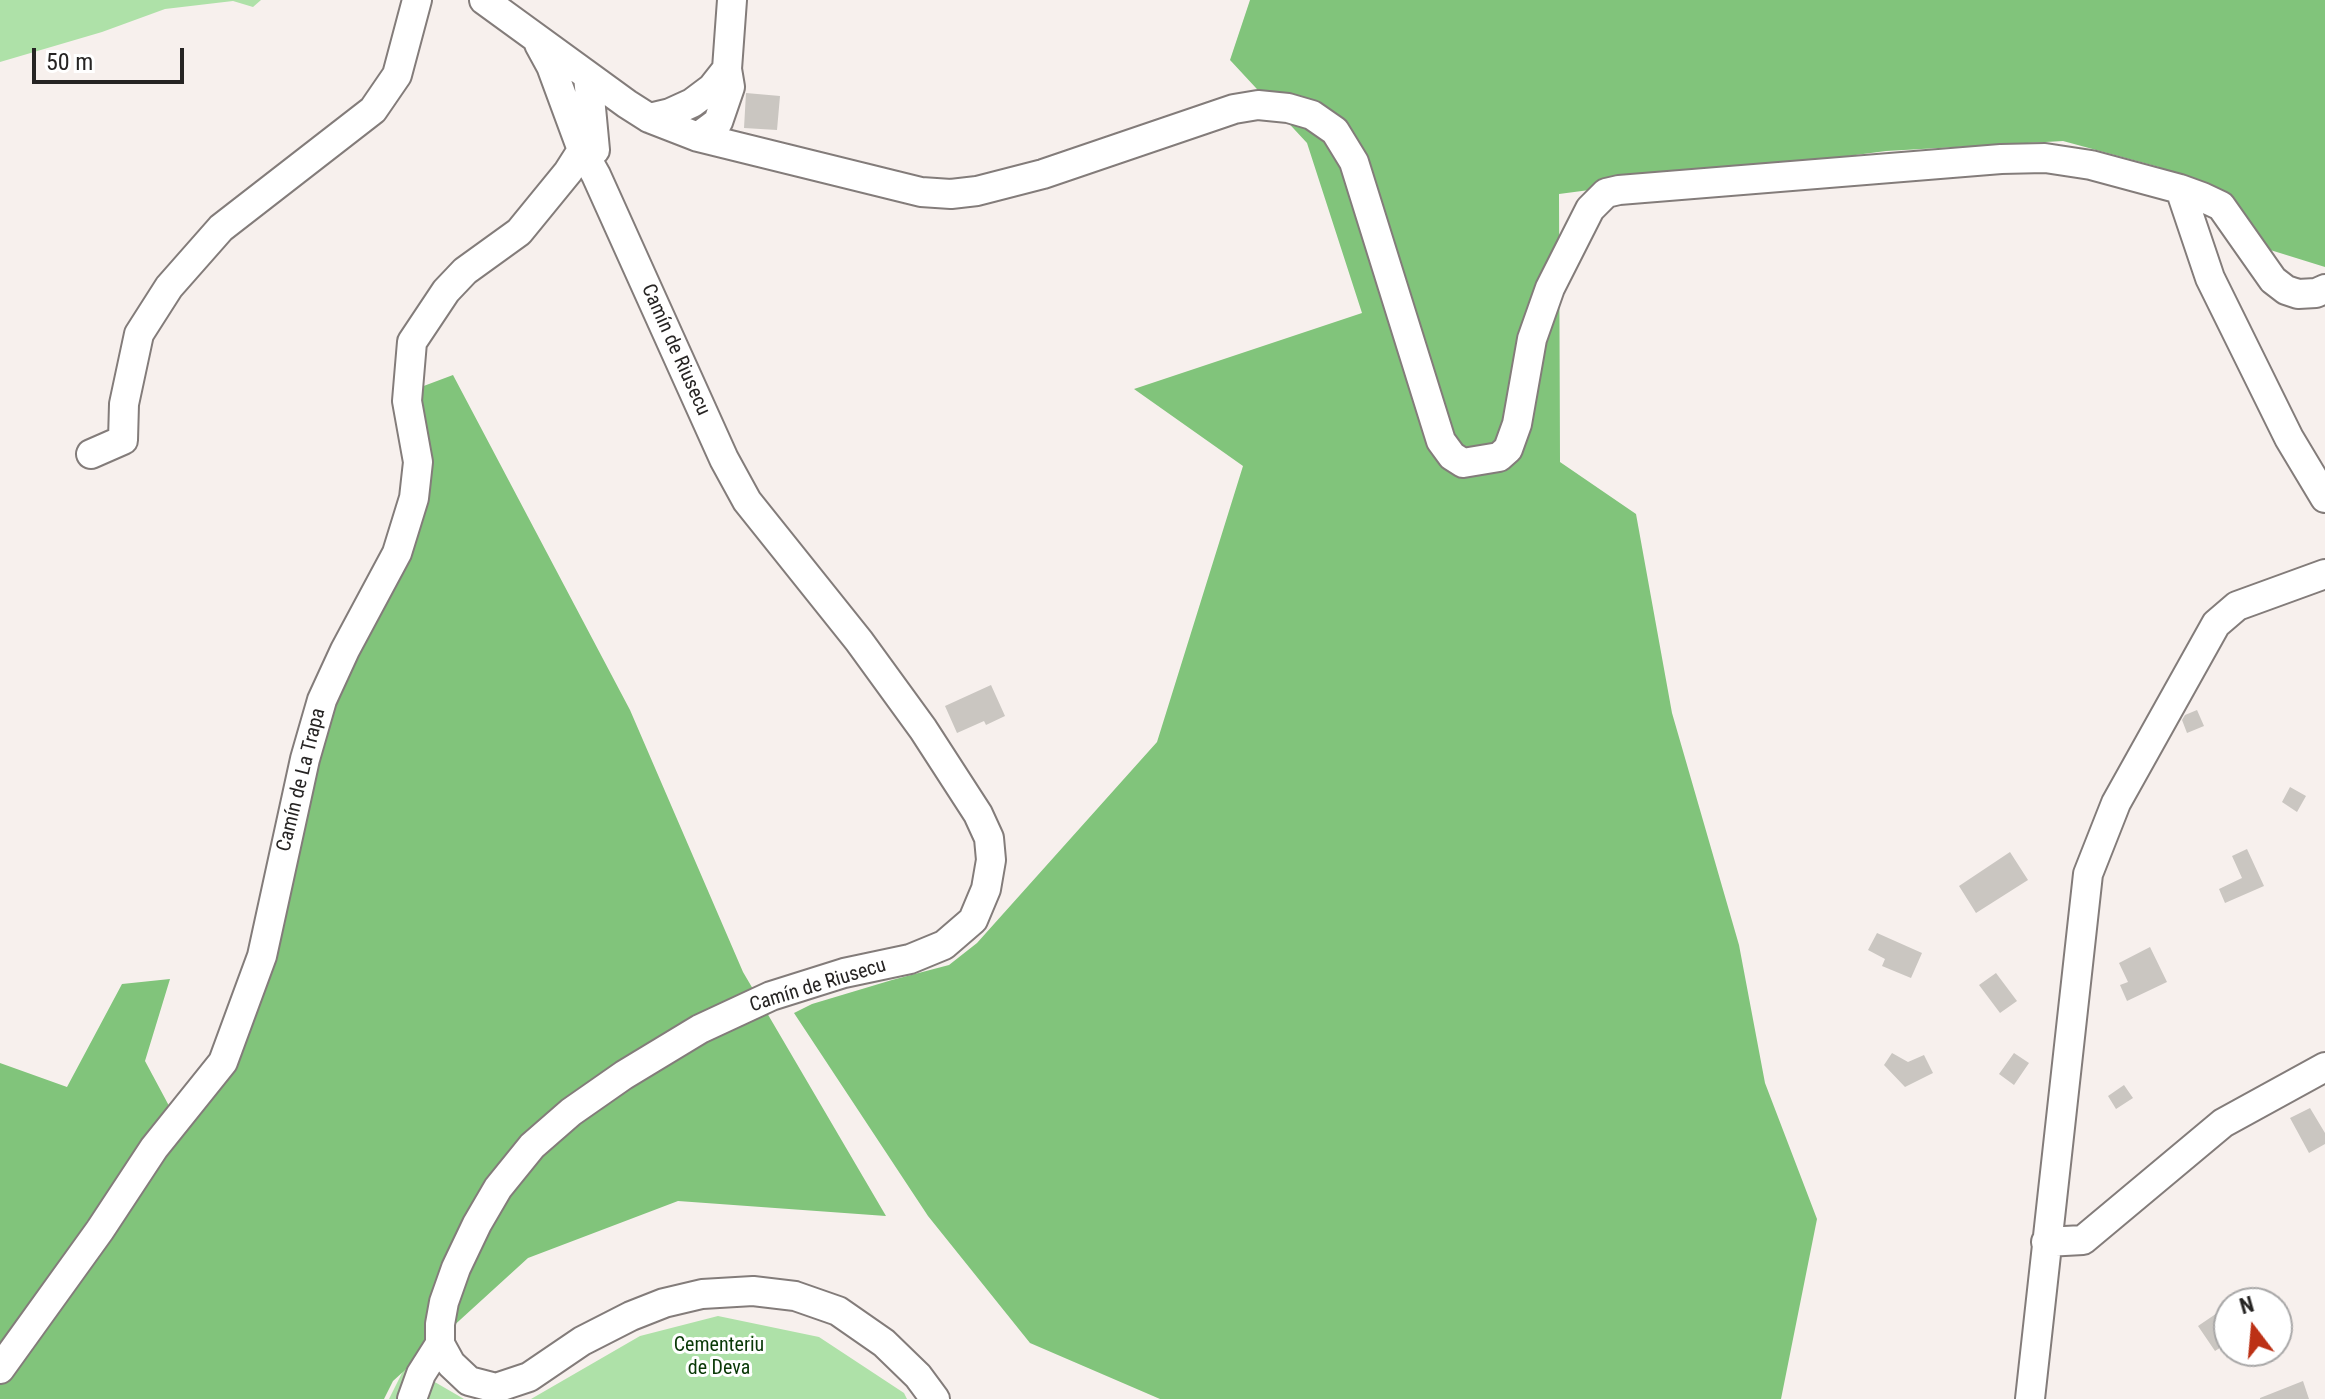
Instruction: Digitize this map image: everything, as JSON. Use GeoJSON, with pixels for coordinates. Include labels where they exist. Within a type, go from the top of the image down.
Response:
{"type":"FeatureCollection","features":[{"type":"Feature","properties":{"kind":"street"},"geometry":{"type":"LineString","coordinates":[[91,454],[123,440],[124,404],[139,334],[169,287],[221,228],[373,110],[397,75],[417,0]]}},
{"type":"Feature","properties":{"kind":"street"},"geometry":{"type":"LineString","coordinates":[[484,0],[638,111],[698,137],[921,192],[951,194],[977,191],[1043,174],[1234,109],[1258,105],[1288,108],[1312,115],[1335,131],[1354,162],[1441,441],[1452,456],[1463,463],[1499,457],[1508,449],[1517,424],[1532,339],[1550,288],[1590,209],[1606,193],[1619,190],[2045,158],[2091,165],[2180,189],[2221,206],[2273,280],[2298,294],[2325,289]]}},
{"type":"Feature","properties":{"kind":"street"},"geometry":{"type":"LineString","coordinates":[[591,154],[605,119],[638,111],[670,113],[692,103],[720,78],[732,0]]}},
{"type":"Feature","properties":{"kind":"street","name":"Camín de Riusecu"},"geometry":{"type":"LineString","coordinates":[[440,1344],[444,1302],[477,1224],[498,1188],[532,1146],[551,1129],[624,1075],[700,1029],[771,996],[844,973],[910,959],[944,945],[973,920],[986,889],[991,860],[989,838],[978,814],[923,729],[859,641],[747,501],[724,459],[591,154],[571,118],[551,66],[534,37]]}},
{"type":"Feature","properties":{"kind":"street"},"geometry":{"type":"LineString","coordinates":[[571,118],[575,86],[588,76]]}},
{"type":"Feature","properties":{"kind":"street","name":"Camín de Riusecu"},"geometry":{"type":"LineString","coordinates":[[588,76],[591,154]]}},
{"type":"Feature","properties":{"kind":"street"},"geometry":{"type":"LineString","coordinates":[[698,137],[718,122],[730,87],[720,78]]}},
{"type":"Feature","properties":{"kind":"street","name":"Camín de La Trapa"},"geometry":{"type":"LineString","coordinates":[[0,1369],[100,1230],[154,1148],[223,1062],[262,956],[305,759],[322,700],[397,553],[414,498],[418,462],[407,401],[412,342],[446,291],[465,271],[519,232],[568,172],[591,154]]}},
{"type":"Feature","properties":{"kind":"street"},"geometry":{"type":"LineString","coordinates":[[2180,189],[2210,278],[2289,438],[2325,498]]}},
{"type":"Feature","properties":{"kind":"street"},"geometry":{"type":"LineString","coordinates":[[2030,1399],[2088,874],[2116,803],[2216,624],[2237,606],[2325,574]]}},
{"type":"Feature","properties":{"kind":"street"},"geometry":{"type":"LineString","coordinates":[[2046,1242],[2083,1240],[2223,1123],[2325,1067]]}},
{"type":"Feature","properties":{"kind":"street"},"geometry":{"type":"LineString","coordinates":[[412,1399],[421,1374],[440,1344],[451,1364],[469,1381],[496,1388],[529,1377],[582,1341],[664,1303],[702,1294],[753,1291],[795,1296],[838,1311],[873,1335],[918,1376],[935,1399]]}},
{"type":"Feature","properties":{"kind":"green space"},"geometry":{"type":"Polygon","coordinates":[[[0,0],[261,0],[253,7],[233,1],[165,9],[102,32],[0,62],[0,0]]]}},
{"type":"Feature","properties":{"kind":"green space"},"geometry":{"type":"Polygon","coordinates":[[[1250,0],[2325,0],[2325,267],[2251,244],[2159,167],[2063,141],[1886,151],[1559,194],[1560,462],[1636,514],[1672,713],[1739,945],[1765,1083],[1817,1219],[1781,1399],[1160,1399],[1030,1343],[928,1216],[794,1013],[812,1004],[949,965],[977,943],[1157,742],[1243,466],[1134,389],[1362,313],[1307,143],[1230,60],[1250,0]]]}},
{"type":"Feature","properties":{"kind":"green space"},"geometry":{"type":"Polygon","coordinates":[[[453,375],[630,710],[743,972],[886,1216],[678,1201],[528,1258],[393,1381],[384,1399],[0,1399],[0,1063],[67,1087],[122,984],[170,979],[145,1061],[175,1117],[227,1064],[322,718],[403,552],[421,387],[453,375]]]}},
{"type":"Feature","properties":{"kind":"green space","name":"Cementeriu de Deva"},"geometry":{"type":"Polygon","coordinates":[[[718,1316],[819,1337],[904,1393],[907,1399],[531,1399],[640,1336],[718,1316]]]}},
{"type":"Feature","properties":{"kind":"green space"},"geometry":{"type":"Polygon","coordinates":[[[404,1369],[421,1374],[464,1399],[389,1399],[404,1369]]]}},
{"type":"Feature","properties":{"kind":"building"},"geometry":{"type":"Polygon","coordinates":[[[746,93],[780,96],[777,130],[744,128],[746,93]]]}},
{"type":"Feature","properties":{"kind":"building"},"geometry":{"type":"Polygon","coordinates":[[[991,685],[1005,716],[957,733],[945,706],[991,685]]]}},
{"type":"Feature","properties":{"kind":"building"},"geometry":{"type":"Polygon","coordinates":[[[2197,710],[2204,726],[2187,733],[2182,720],[2185,715],[2197,710]]]}},
{"type":"Feature","properties":{"kind":"building"},"geometry":{"type":"Polygon","coordinates":[[[2290,787],[2306,796],[2297,812],[2282,802],[2290,787]]]}},
{"type":"Feature","properties":{"kind":"building"},"geometry":{"type":"Polygon","coordinates":[[[2247,849],[2264,886],[2225,903],[2219,889],[2242,878],[2232,856],[2247,849]]]}},
{"type":"Feature","properties":{"kind":"building"},"geometry":{"type":"Polygon","coordinates":[[[2010,852],[2028,880],[1976,913],[1959,886],[2010,852]]]}},
{"type":"Feature","properties":{"kind":"building"},"geometry":{"type":"Polygon","coordinates":[[[1877,933],[1922,953],[1911,978],[1882,966],[1885,959],[1868,950],[1877,933]]]}},
{"type":"Feature","properties":{"kind":"building"},"geometry":{"type":"Polygon","coordinates":[[[2150,947],[2167,982],[2127,1001],[2120,985],[2128,982],[2119,963],[2150,947]]]}},
{"type":"Feature","properties":{"kind":"building"},"geometry":{"type":"Polygon","coordinates":[[[1996,973],[2017,1001],[2000,1013],[1979,985],[1996,973]]]}},
{"type":"Feature","properties":{"kind":"building"},"geometry":{"type":"Polygon","coordinates":[[[1892,1053],[1908,1062],[1924,1055],[1933,1073],[1905,1087],[1884,1065],[1892,1053]]]}},
{"type":"Feature","properties":{"kind":"building"},"geometry":{"type":"Polygon","coordinates":[[[2014,1053],[2029,1063],[2014,1085],[1999,1074],[2014,1053]]]}},
{"type":"Feature","properties":{"kind":"building"},"geometry":{"type":"Polygon","coordinates":[[[2124,1085],[2133,1098],[2116,1109],[2108,1096],[2124,1085]]]}},
{"type":"Feature","properties":{"kind":"building"},"geometry":{"type":"Polygon","coordinates":[[[2310,1108],[2325,1133],[2325,1144],[2309,1153],[2290,1118],[2310,1108]]]}},
{"type":"Feature","properties":{"kind":"building"},"geometry":{"type":"Polygon","coordinates":[[[2213,1316],[2213,1348],[2198,1326],[2213,1316]]]}},
{"type":"Feature","properties":{"kind":"building"},"geometry":{"type":"Polygon","coordinates":[[[2303,1381],[2309,1399],[2260,1399],[2260,1398],[2303,1381]]]}}]}
